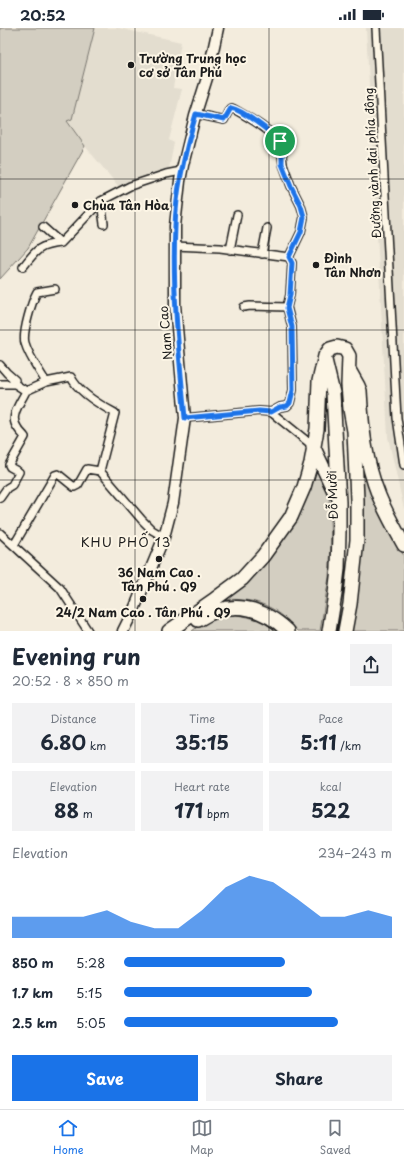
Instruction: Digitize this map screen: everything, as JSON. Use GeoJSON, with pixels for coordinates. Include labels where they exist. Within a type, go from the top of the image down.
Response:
{"type":"FeatureCollection","features":[{"type":"Feature","properties":{"kind":"highway","name":"Đỗ Mười"},"geometry":{"type":"LineString","coordinates":[[323,631],[332,574],[334,514],[327,391],[323,365],[325,356],[330,349],[337,346],[348,352],[349,356],[348,385],[354,431],[358,520],[357,540],[345,631]]}},
{"type":"Feature","properties":{"kind":"highway","name":"Đỗ Mười"},"geometry":{"type":"LineString","coordinates":[[323,365],[334,393],[339,502],[338,569],[329,631]]}},
{"type":"Feature","properties":{"kind":"highway"},"geometry":{"type":"LineString","coordinates":[[169,631],[242,579],[267,551],[291,518],[311,463],[317,429],[319,381],[323,365]]}},
{"type":"Feature","properties":{"kind":"highway"},"geometry":{"type":"LineString","coordinates":[[349,370],[360,391],[365,446],[371,472],[379,497],[404,545]]}},
{"type":"Feature","properties":{"kind":"highway","name":"Đỗ Mười"},"geometry":{"type":"LineString","coordinates":[[340,631],[348,580],[351,544],[352,503],[349,430],[350,409]]}},
{"type":"Feature","properties":{"kind":"highway"},"geometry":{"type":"LineString","coordinates":[[313,446],[339,502]]}},
{"type":"Feature","properties":{"kind":"highway"},"geometry":{"type":"LineString","coordinates":[[160,631],[222,591],[252,563],[288,515],[313,446]]}},
{"type":"Feature","properties":{"kind":"highway"},"geometry":{"type":"LineString","coordinates":[[184,631],[205,615],[217,610],[230,608],[256,610],[269,616],[288,631]]}},
{"type":"Feature","properties":{"kind":"street","name":"Nam Cao"},"geometry":{"type":"LineString","coordinates":[[123,631],[135,607],[164,537],[173,503],[185,418],[175,305],[175,226],[181,171],[207,78],[218,28]]}},
{"type":"Feature","properties":{"kind":"street","name":"Đường vành đai phía đông"},"geometry":{"type":"LineString","coordinates":[[376,28],[397,418],[404,465]]}},
{"type":"Feature","properties":{"kind":"street"},"geometry":{"type":"LineString","coordinates":[[196,114],[224,120],[229,110],[232,108],[280,141],[284,148],[282,164],[301,206],[304,217],[301,232],[289,257]]}},
{"type":"Feature","properties":{"kind":"street"},"geometry":{"type":"LineString","coordinates":[[23,267],[40,247],[61,243],[101,201],[130,186],[166,174],[181,171]]}},
{"type":"Feature","properties":{"kind":"street"},"geometry":{"type":"LineString","coordinates":[[101,201],[104,224]]}},
{"type":"Feature","properties":{"kind":"street"},"geometry":{"type":"LineString","coordinates":[[230,250],[237,216]]}},
{"type":"Feature","properties":{"kind":"street"},"geometry":{"type":"LineString","coordinates":[[43,227],[61,243]]}},
{"type":"Feature","properties":{"kind":"street"},"geometry":{"type":"LineString","coordinates":[[262,254],[267,228]]}},
{"type":"Feature","properties":{"kind":"street"},"geometry":{"type":"LineString","coordinates":[[174,246],[230,250],[289,257]]}},
{"type":"Feature","properties":{"kind":"street"},"geometry":{"type":"LineString","coordinates":[[185,418],[259,411],[271,412],[280,407],[287,406],[290,403],[293,390],[292,327],[287,308],[290,295],[292,263],[289,257]]}},
{"type":"Feature","properties":{"kind":"street"},"geometry":{"type":"LineString","coordinates":[[46,382],[24,341],[31,305],[37,292],[55,289]]}},
{"type":"Feature","properties":{"kind":"street"},"geometry":{"type":"LineString","coordinates":[[244,307],[287,308]]}},
{"type":"Feature","properties":{"kind":"street"},"geometry":{"type":"LineString","coordinates":[[0,365],[15,382],[26,391]]}},
{"type":"Feature","properties":{"kind":"street"},"geometry":{"type":"LineString","coordinates":[[0,498],[7,488],[12,485],[18,472],[9,465],[25,437],[16,427],[14,422],[16,412],[26,391],[46,382],[71,377],[74,383],[88,395],[115,413],[100,471]]}},
{"type":"Feature","properties":{"kind":"street"},"geometry":{"type":"LineString","coordinates":[[0,384],[15,382]]}},
{"type":"Feature","properties":{"kind":"street"},"geometry":{"type":"LineString","coordinates":[[271,412],[313,446]]}},
{"type":"Feature","properties":{"kind":"street"},"geometry":{"type":"LineString","coordinates":[[14,545],[55,475],[58,474],[74,487],[78,486],[87,469],[100,471],[142,520],[152,530],[164,537]]}},
{"type":"Feature","properties":{"kind":"street"},"geometry":{"type":"LineString","coordinates":[[0,533],[60,588],[88,631]]}},
{"type":"Feature","properties":{"kind":"shaded area"},"geometry":{"type":"Polygon","coordinates":[[[0,28],[95,28],[72,119],[67,121],[85,146],[28,248],[0,279],[0,28]]]}},
{"type":"Feature","properties":{"kind":"shaded area","name":"Trường Trung học cơ sở Tân Phú"},"geometry":{"type":"Polygon","coordinates":[[[95,28],[118,28],[181,42],[173,88],[182,89],[169,140],[174,143],[169,169],[119,187],[85,146],[67,121],[72,119],[95,28]]]}},
{"type":"Feature","properties":{"kind":"shaded area"},"geometry":{"type":"Polygon","coordinates":[[[366,28],[404,28],[404,509],[388,437],[366,28]]]}},
{"type":"Feature","properties":{"kind":"shaded area"},"geometry":{"type":"Polygon","coordinates":[[[359,440],[386,523],[404,556],[404,631],[348,631],[359,440]]]}},
{"type":"Feature","properties":{"kind":"shaded area"},"geometry":{"type":"Polygon","coordinates":[[[316,458],[329,491],[331,546],[329,577],[320,631],[298,631],[281,614],[263,604],[253,601],[231,599],[219,600],[257,567],[316,458]]]}},
{"type":"Feature","properties":{"kind":"shaded area"},"geometry":{"type":"Polygon","coordinates":[[[236,615],[258,620],[276,631],[192,631],[202,624],[213,620],[236,615]]]}},
{"type":"Feature","properties":{"kind":"place","name":"Trường Trung học cơ sở Tân Phú"},"geometry":{"type":"Point","coordinates":[131,65]}},
{"type":"Feature","properties":{"kind":"place","name":"Chùa Tân Hòa"},"geometry":{"type":"Point","coordinates":[75,205]}},
{"type":"Feature","properties":{"kind":"place","name":"Đình Tân Nhơn"},"geometry":{"type":"Point","coordinates":[316,265]}},
{"type":"Feature","properties":{"kind":"place","name":"36 Nam Cao . Tân Phú . Q9"},"geometry":{"type":"Point","coordinates":[159,559]}},
{"type":"Feature","properties":{"kind":"place","name":"24/2 Nam Cao . Tân Phú . Q9"},"geometry":{"type":"Point","coordinates":[143,599]}},
{"type":"Feature","properties":{"kind":"district","name":"KHU PHỐ 13"},"geometry":{"type":"Point","coordinates":[126,541]}},
{"type":"Feature","properties":{"kind":"route"},"geometry":{"type":"LineString","coordinates":[[232,108],[280,141],[284,148],[282,164],[295,196],[301,206],[304,217],[301,232],[289,257],[292,263],[290,295],[287,308],[292,327],[293,390],[290,403],[287,406],[280,407],[271,412],[259,411],[185,418],[175,305],[174,246],[181,171],[196,114],[224,120],[229,110],[232,108]]}}]}
